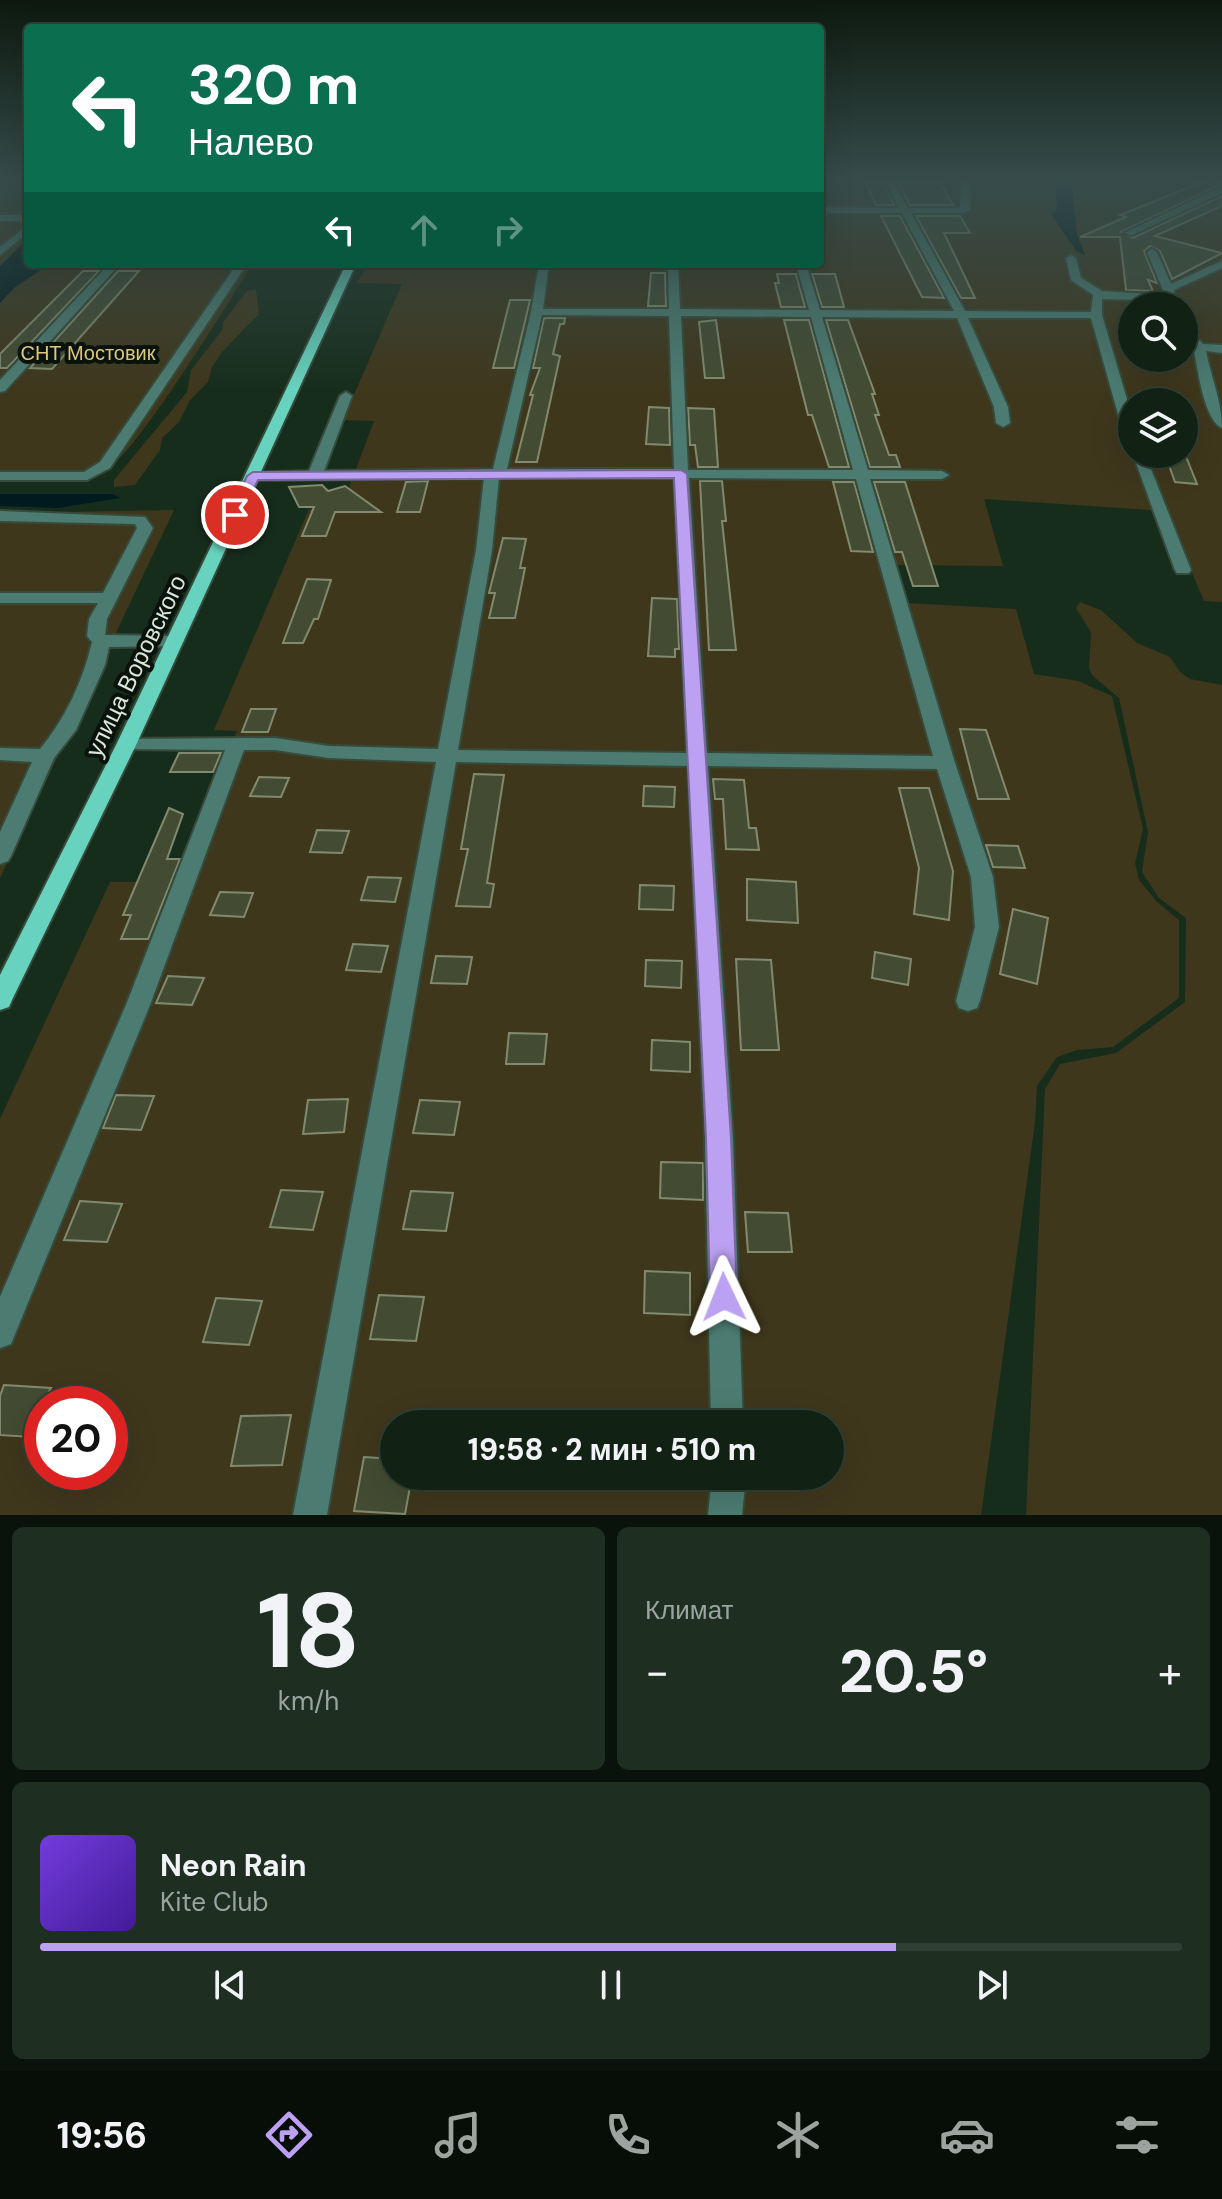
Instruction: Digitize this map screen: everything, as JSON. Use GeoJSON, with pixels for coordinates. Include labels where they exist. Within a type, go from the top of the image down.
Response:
{"type":"FeatureCollection","features":[{"type":"Feature","properties":{"kind":"main road","name":"улица Воровского"},"geometry":{"type":"LineString","coordinates":[[0,1000],[127,743],[349,268]]}},
{"type":"Feature","properties":{"kind":"lane"},"geometry":{"type":"LineString","coordinates":[[926,248],[961,314],[1001,407],[1003,423]]}},
{"type":"Feature","properties":{"kind":"lane"},"geometry":{"type":"LineString","coordinates":[[1152,252],[1169,292]]}},
{"type":"Feature","properties":{"kind":"lane"},"geometry":{"type":"LineString","coordinates":[[1071,258],[1076,280],[1099,294],[1118,295]]}},
{"type":"Feature","properties":{"kind":"lane"},"geometry":{"type":"LineString","coordinates":[[1180,292],[1222,264]]}},
{"type":"Feature","properties":{"kind":"lane"},"geometry":{"type":"LineString","coordinates":[[0,388],[111,268]]}},
{"type":"Feature","properties":{"kind":"lane"},"geometry":{"type":"LineString","coordinates":[[0,476],[87,476],[105,465],[239,268]]}},
{"type":"Feature","properties":{"kind":"lane"},"geometry":{"type":"LineString","coordinates":[[310,1515],[496,473],[537,312],[543,268]]}},
{"type":"Feature","properties":{"kind":"lane"},"geometry":{"type":"LineString","coordinates":[[673,268],[678,313],[681,474],[719,1138],[727,1410]]}},
{"type":"Feature","properties":{"kind":"lane"},"geometry":{"type":"LineString","coordinates":[[802,268],[945,763],[982,877],[987,927],[968,1001]]}},
{"type":"Feature","properties":{"kind":"lane"},"geometry":{"type":"LineString","coordinates":[[1099,294],[1096,315],[1118,391]]}},
{"type":"Feature","properties":{"kind":"lane"},"geometry":{"type":"LineString","coordinates":[[537,312],[1096,315]]}},
{"type":"Feature","properties":{"kind":"lane"},"geometry":{"type":"LineString","coordinates":[[1222,349],[1199,347],[1206,385],[1222,424]]}},
{"type":"Feature","properties":{"kind":"lane"},"geometry":{"type":"LineString","coordinates":[[315,475],[346,396]]}},
{"type":"Feature","properties":{"kind":"lane"},"geometry":{"type":"LineString","coordinates":[[1143,468],[1183,570]]}},
{"type":"Feature","properties":{"kind":"lane"},"geometry":{"type":"LineString","coordinates":[[253,476],[496,473],[942,475]]}},
{"type":"Feature","properties":{"kind":"lane"},"geometry":{"type":"LineString","coordinates":[[0,516],[140,520],[145,528],[98,619],[96,636],[101,642]]}},
{"type":"Feature","properties":{"kind":"lane"},"geometry":{"type":"LineString","coordinates":[[0,598],[107,598]]}},
{"type":"Feature","properties":{"kind":"lane"},"geometry":{"type":"LineString","coordinates":[[101,642],[175,641]]}},
{"type":"Feature","properties":{"kind":"lane"},"geometry":{"type":"LineString","coordinates":[[0,856],[45,756],[66,730],[96,665],[101,642]]}},
{"type":"Feature","properties":{"kind":"lane"},"geometry":{"type":"LineString","coordinates":[[127,743],[275,744],[329,752],[446,756],[945,763]]}},
{"type":"Feature","properties":{"kind":"lane"},"geometry":{"type":"LineString","coordinates":[[0,1333],[138,1005],[237,743]]}},
{"type":"Feature","properties":{"kind":"lane"},"geometry":{"type":"LineString","coordinates":[[0,754],[45,756]]}},
{"type":"Feature","properties":{"kind":"lane"},"geometry":{"type":"LineString","coordinates":[[725,1515],[728,1490]]}},
{"type":"Feature","properties":{"kind":"green space","name":"СНТ Мостовик"},"geometry":{"type":"Polygon","coordinates":[[[0,248],[24,248],[24,268],[250,268],[155,413],[113,465],[88,479],[0,478],[0,248]]]}},
{"type":"Feature","properties":{"kind":"green space"},"geometry":{"type":"Polygon","coordinates":[[[824,248],[1222,248],[1222,602],[1204,601],[1166,511],[984,499],[1003,566],[895,565],[906,603],[1016,609],[1034,674],[1078,681],[1112,696],[1143,829],[1135,863],[1139,880],[1157,902],[1179,920],[1179,998],[1113,1047],[1077,1050],[1057,1057],[1037,1086],[1035,1122],[981,1515],[0,1515],[0,1119],[110,882],[176,882],[237,731],[214,730],[309,509],[341,509],[374,421],[343,420],[402,284],[357,283],[365,268],[824,268],[824,248]]]}},
{"type":"Feature","properties":{"kind":"green space"},"geometry":{"type":"Polygon","coordinates":[[[256,289],[259,314],[222,352],[212,367],[208,382],[190,400],[179,422],[162,438],[160,450],[135,485],[114,487],[114,480],[187,392],[191,370],[223,329],[223,322],[247,291],[256,289]]]}},
{"type":"Feature","properties":{"kind":"green space"},"geometry":{"type":"Polygon","coordinates":[[[174,510],[0,878],[0,513],[174,510]]]}},
{"type":"Feature","properties":{"kind":"green space"},"geometry":{"type":"Polygon","coordinates":[[[1080,602],[1101,610],[1137,643],[1170,657],[1180,672],[1190,679],[1222,685],[1222,1515],[1026,1515],[1045,1089],[1060,1064],[1116,1053],[1185,1002],[1186,918],[1159,898],[1142,872],[1148,832],[1119,698],[1092,675],[1089,668],[1091,632],[1076,608],[1080,602]]]}},
{"type":"Feature","properties":{"kind":"water"},"geometry":{"type":"Polygon","coordinates":[[[18,248],[24,248],[24,268],[44,268],[14,288],[0,303],[0,266],[18,248]]]}},
{"type":"Feature","properties":{"kind":"water"},"geometry":{"type":"Polygon","coordinates":[[[1074,248],[1082,248],[1085,255],[1074,248]]]}},
{"type":"Feature","properties":{"kind":"water"},"geometry":{"type":"Polygon","coordinates":[[[0,494],[112,494],[121,498],[57,508],[0,506],[0,494]]]}},
{"type":"Feature","properties":{"kind":"building"},"geometry":{"type":"Polygon","coordinates":[[[897,248],[917,248],[944,298],[922,297],[897,248]]]}},
{"type":"Feature","properties":{"kind":"building"},"geometry":{"type":"Polygon","coordinates":[[[933,248],[951,248],[975,298],[961,298],[933,248]]]}},
{"type":"Feature","properties":{"kind":"building"},"geometry":{"type":"Polygon","coordinates":[[[1121,248],[1148,248],[1144,251],[1157,283],[1148,280],[1153,291],[1126,290],[1121,248]]]}},
{"type":"Feature","properties":{"kind":"building"},"geometry":{"type":"Polygon","coordinates":[[[1153,248],[1201,248],[1222,253],[1172,279],[1160,251],[1153,248]]]}},
{"type":"Feature","properties":{"kind":"building"},"geometry":{"type":"Polygon","coordinates":[[[83,271],[99,271],[7,368],[0,368],[0,354],[83,271]]]}},
{"type":"Feature","properties":{"kind":"building"},"geometry":{"type":"Polygon","coordinates":[[[118,271],[139,271],[52,369],[30,368],[118,271]]]}},
{"type":"Feature","properties":{"kind":"building"},"geometry":{"type":"Polygon","coordinates":[[[651,273],[665,273],[666,306],[648,306],[651,273]]]}},
{"type":"Feature","properties":{"kind":"building"},"geometry":{"type":"Polygon","coordinates":[[[777,274],[796,274],[805,307],[781,307],[775,283],[779,283],[777,274]]]}},
{"type":"Feature","properties":{"kind":"building"},"geometry":{"type":"Polygon","coordinates":[[[812,274],[835,274],[844,307],[822,307],[812,274]]]}},
{"type":"Feature","properties":{"kind":"building"},"geometry":{"type":"Polygon","coordinates":[[[510,300],[530,300],[514,368],[493,368],[510,300]]]}},
{"type":"Feature","properties":{"kind":"building"},"geometry":{"type":"Polygon","coordinates":[[[544,318],[565,318],[564,324],[560,324],[553,354],[560,356],[537,462],[516,462],[533,395],[530,395],[540,368],[533,368],[544,318]]]}},
{"type":"Feature","properties":{"kind":"building"},"geometry":{"type":"Polygon","coordinates":[[[716,320],[724,378],[705,378],[699,322],[716,320]]]}},
{"type":"Feature","properties":{"kind":"building"},"geometry":{"type":"Polygon","coordinates":[[[784,320],[809,320],[849,467],[829,467],[812,415],[808,415],[784,320]]]}},
{"type":"Feature","properties":{"kind":"building"},"geometry":{"type":"Polygon","coordinates":[[[826,320],[848,320],[875,394],[872,394],[879,415],[875,415],[889,455],[896,455],[900,467],[870,467],[826,320]]]}},
{"type":"Feature","properties":{"kind":"building"},"geometry":{"type":"Polygon","coordinates":[[[649,407],[669,408],[670,445],[646,444],[649,407]]]}},
{"type":"Feature","properties":{"kind":"building"},"geometry":{"type":"Polygon","coordinates":[[[688,408],[714,409],[718,467],[698,467],[695,445],[690,445],[688,408]]]}},
{"type":"Feature","properties":{"kind":"building"},"geometry":{"type":"Polygon","coordinates":[[[1170,468],[1191,468],[1197,484],[1175,482],[1170,468]]]}},
{"type":"Feature","properties":{"kind":"building"},"geometry":{"type":"Polygon","coordinates":[[[428,481],[420,512],[397,512],[406,482],[428,481]]]}},
{"type":"Feature","properties":{"kind":"building"},"geometry":{"type":"Polygon","coordinates":[[[700,481],[722,481],[726,521],[722,521],[736,650],[709,650],[700,481]]]}},
{"type":"Feature","properties":{"kind":"building"},"geometry":{"type":"Polygon","coordinates":[[[833,482],[854,482],[873,552],[851,551],[833,482]]]}},
{"type":"Feature","properties":{"kind":"building"},"geometry":{"type":"Polygon","coordinates":[[[874,482],[905,482],[938,586],[913,586],[902,552],[895,552],[874,482]]]}},
{"type":"Feature","properties":{"kind":"building"},"geometry":{"type":"Polygon","coordinates":[[[322,485],[328,491],[345,486],[381,512],[335,512],[326,536],[302,536],[314,507],[299,507],[289,487],[322,485]]]}},
{"type":"Feature","properties":{"kind":"building"},"geometry":{"type":"Polygon","coordinates":[[[503,538],[526,539],[520,568],[525,568],[515,618],[489,618],[495,593],[489,593],[503,538]]]}},
{"type":"Feature","properties":{"kind":"building"},"geometry":{"type":"Polygon","coordinates":[[[307,579],[331,580],[318,619],[314,619],[303,643],[283,643],[307,579]]]}},
{"type":"Feature","properties":{"kind":"building"},"geometry":{"type":"Polygon","coordinates":[[[652,598],[677,599],[679,649],[675,649],[675,657],[648,656],[652,598]]]}},
{"type":"Feature","properties":{"kind":"building"},"geometry":{"type":"Polygon","coordinates":[[[251,709],[276,709],[268,732],[242,732],[251,709]]]}},
{"type":"Feature","properties":{"kind":"building"},"geometry":{"type":"Polygon","coordinates":[[[960,729],[986,730],[1009,799],[978,799],[960,729]]]}},
{"type":"Feature","properties":{"kind":"building"},"geometry":{"type":"Polygon","coordinates":[[[179,753],[221,753],[213,772],[170,772],[179,753]]]}},
{"type":"Feature","properties":{"kind":"building"},"geometry":{"type":"Polygon","coordinates":[[[474,774],[504,775],[487,883],[494,884],[490,907],[456,906],[468,849],[461,849],[474,774]]]}},
{"type":"Feature","properties":{"kind":"building"},"geometry":{"type":"Polygon","coordinates":[[[259,777],[289,778],[281,797],[250,796],[259,777]]]}},
{"type":"Feature","properties":{"kind":"building"},"geometry":{"type":"Polygon","coordinates":[[[713,779],[744,780],[749,828],[756,828],[759,850],[726,849],[723,799],[715,799],[713,779]]]}},
{"type":"Feature","properties":{"kind":"building"},"geometry":{"type":"Polygon","coordinates":[[[644,786],[675,787],[674,807],[643,806],[644,786]]]}},
{"type":"Feature","properties":{"kind":"building"},"geometry":{"type":"Polygon","coordinates":[[[899,788],[929,788],[953,871],[949,920],[914,914],[919,868],[899,788]]]}},
{"type":"Feature","properties":{"kind":"building"},"geometry":{"type":"Polygon","coordinates":[[[169,808],[183,814],[167,859],[180,859],[148,939],[121,939],[131,915],[123,915],[169,808]]]}},
{"type":"Feature","properties":{"kind":"building"},"geometry":{"type":"Polygon","coordinates":[[[317,830],[349,831],[342,853],[310,852],[317,830]]]}},
{"type":"Feature","properties":{"kind":"building"},"geometry":{"type":"Polygon","coordinates":[[[986,845],[1018,846],[1025,868],[993,867],[986,845]]]}},
{"type":"Feature","properties":{"kind":"building"},"geometry":{"type":"Polygon","coordinates":[[[368,877],[401,878],[395,902],[361,900],[368,877]]]}},
{"type":"Feature","properties":{"kind":"building"},"geometry":{"type":"Polygon","coordinates":[[[747,879],[796,882],[798,923],[747,920],[747,879]]]}},
{"type":"Feature","properties":{"kind":"building"},"geometry":{"type":"Polygon","coordinates":[[[640,885],[674,886],[673,910],[639,909],[640,885]]]}},
{"type":"Feature","properties":{"kind":"building"},"geometry":{"type":"Polygon","coordinates":[[[220,892],[253,893],[244,917],[210,915],[220,892]]]}},
{"type":"Feature","properties":{"kind":"building"},"geometry":{"type":"Polygon","coordinates":[[[1013,909],[1048,918],[1037,984],[1000,974],[1013,909]]]}},
{"type":"Feature","properties":{"kind":"building"},"geometry":{"type":"Polygon","coordinates":[[[353,944],[388,946],[381,972],[346,970],[353,944]]]}},
{"type":"Feature","properties":{"kind":"building"},"geometry":{"type":"Polygon","coordinates":[[[875,952],[911,959],[908,985],[872,978],[875,952]]]}},
{"type":"Feature","properties":{"kind":"building"},"geometry":{"type":"Polygon","coordinates":[[[436,956],[472,957],[467,984],[431,983],[436,956]]]}},
{"type":"Feature","properties":{"kind":"building"},"geometry":{"type":"Polygon","coordinates":[[[736,959],[771,960],[779,1050],[741,1050],[736,959]]]}},
{"type":"Feature","properties":{"kind":"building"},"geometry":{"type":"Polygon","coordinates":[[[646,960],[682,961],[681,988],[645,986],[646,960]]]}},
{"type":"Feature","properties":{"kind":"building"},"geometry":{"type":"Polygon","coordinates":[[[168,976],[204,978],[192,1005],[156,1003],[168,976]]]}},
{"type":"Feature","properties":{"kind":"building"},"geometry":{"type":"Polygon","coordinates":[[[509,1033],[547,1034],[544,1064],[506,1064],[509,1033]]]}},
{"type":"Feature","properties":{"kind":"building"},"geometry":{"type":"Polygon","coordinates":[[[652,1040],[690,1042],[690,1072],[651,1070],[652,1040]]]}},
{"type":"Feature","properties":{"kind":"building"},"geometry":{"type":"Polygon","coordinates":[[[116,1095],[154,1096],[141,1130],[103,1128],[116,1095]]]}},
{"type":"Feature","properties":{"kind":"building"},"geometry":{"type":"Polygon","coordinates":[[[348,1099],[344,1132],[303,1134],[308,1100],[348,1099]]]}},
{"type":"Feature","properties":{"kind":"building"},"geometry":{"type":"Polygon","coordinates":[[[420,1100],[460,1102],[454,1135],[413,1133],[420,1100]]]}},
{"type":"Feature","properties":{"kind":"building"},"geometry":{"type":"Polygon","coordinates":[[[661,1162],[703,1163],[703,1200],[660,1198],[661,1162]]]}},
{"type":"Feature","properties":{"kind":"building"},"geometry":{"type":"Polygon","coordinates":[[[281,1190],[323,1192],[313,1230],[270,1227],[281,1190]]]}},
{"type":"Feature","properties":{"kind":"building"},"geometry":{"type":"Polygon","coordinates":[[[411,1191],[453,1193],[446,1231],[403,1229],[411,1191]]]}},
{"type":"Feature","properties":{"kind":"building"},"geometry":{"type":"Polygon","coordinates":[[[80,1201],[122,1204],[107,1242],[64,1240],[80,1201]]]}},
{"type":"Feature","properties":{"kind":"building"},"geometry":{"type":"Polygon","coordinates":[[[745,1212],[788,1213],[792,1252],[748,1252],[745,1212]]]}},
{"type":"Feature","properties":{"kind":"building"},"geometry":{"type":"Polygon","coordinates":[[[645,1271],[690,1273],[690,1315],[644,1313],[645,1271]]]}},
{"type":"Feature","properties":{"kind":"building"},"geometry":{"type":"Polygon","coordinates":[[[379,1295],[424,1297],[416,1341],[370,1339],[379,1295]]]}},
{"type":"Feature","properties":{"kind":"building"},"geometry":{"type":"Polygon","coordinates":[[[216,1298],[262,1301],[249,1345],[203,1342],[216,1298]]]}},
{"type":"Feature","properties":{"kind":"building"},"geometry":{"type":"Polygon","coordinates":[[[4,1385],[24,1386],[24,1436],[0,1435],[0,1396],[4,1385]]]}},
{"type":"Feature","properties":{"kind":"building"},"geometry":{"type":"Polygon","coordinates":[[[291,1415],[282,1465],[231,1466],[241,1416],[291,1415]]]}},
{"type":"Feature","properties":{"kind":"building"},"geometry":{"type":"Polygon","coordinates":[[[364,1457],[380,1458],[380,1490],[409,1490],[405,1514],[354,1511],[364,1457]]]}},
{"type":"Feature","properties":{"kind":"route"},"geometry":{"type":"LineString","coordinates":[[235,515],[253,476],[681,474],[719,1138],[724,1297]]}}]}
